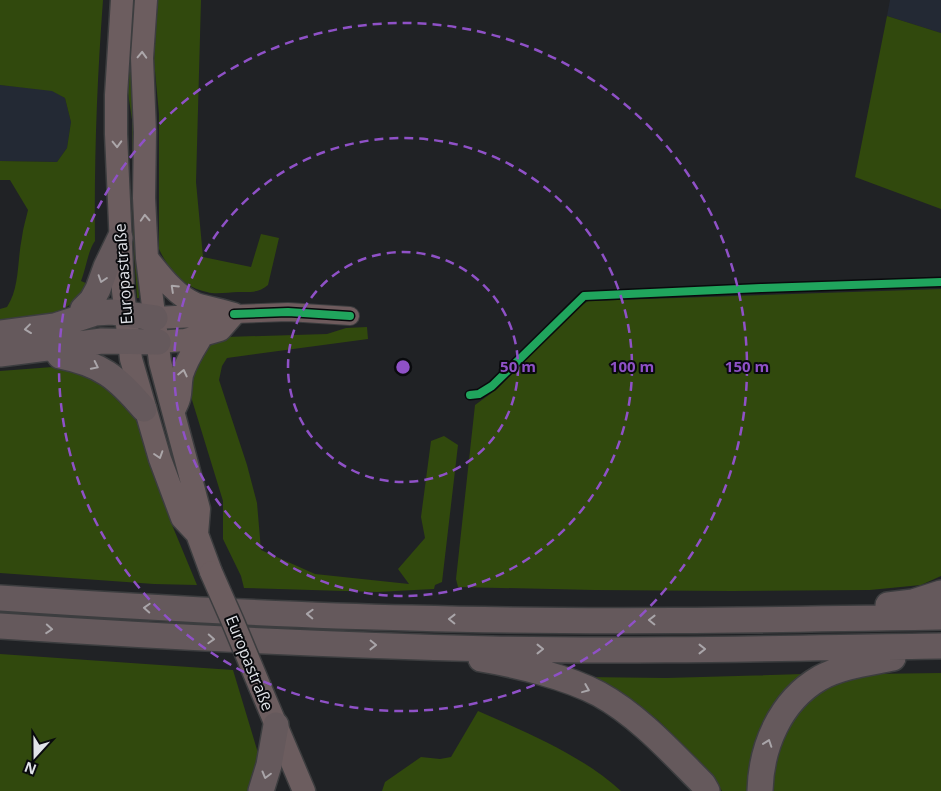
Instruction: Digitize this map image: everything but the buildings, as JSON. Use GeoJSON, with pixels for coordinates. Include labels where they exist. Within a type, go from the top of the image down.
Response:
{"type":"FeatureCollection","features":[{"type":"Feature","properties":{"kind":"highway"},"geometry":{"type":"LineString","coordinates":[[80,317],[83,309],[92,300],[98,289],[120,238]]}},
{"type":"Feature","properties":{"kind":"highway"},"geometry":{"type":"LineString","coordinates":[[0,332],[55,326],[95,313],[112,312],[126,314],[156,330]]}},
{"type":"Feature","properties":{"kind":"highway"},"geometry":{"type":"LineString","coordinates":[[0,354],[53,346],[129,340],[156,330]]}},
{"type":"Feature","properties":{"kind":"highway"},"geometry":{"type":"LineString","coordinates":[[53,346],[60,356],[86,362],[110,374],[127,389],[144,409]]}},
{"type":"Feature","properties":{"kind":"highway"},"geometry":{"type":"LineString","coordinates":[[788,620],[846,610],[913,602],[941,592]]}},
{"type":"Feature","properties":{"kind":"highway"},"geometry":{"type":"LineString","coordinates":[[0,598],[148,608],[411,618],[788,620],[941,617]]}},
{"type":"Feature","properties":{"kind":"highway"},"geometry":{"type":"LineString","coordinates":[[0,626],[271,642],[412,646],[490,654],[941,646]]}},
{"type":"Feature","properties":{"kind":"highway"},"geometry":{"type":"LineString","coordinates":[[760,791],[765,754],[773,729],[782,713],[797,695],[820,678],[844,668],[941,646]]}},
{"type":"Feature","properties":{"kind":"highway"},"geometry":{"type":"LineString","coordinates":[[490,654],[552,675],[598,694],[655,736],[708,791]]}},
{"type":"Feature","properties":{"kind":"highway"},"geometry":{"type":"LineString","coordinates":[[261,791],[269,765],[276,725]]}},
{"type":"Feature","properties":{"kind":"main road","name":"Europastraße"},"geometry":{"type":"LineString","coordinates":[[122,0],[116,95],[120,238],[131,359],[160,459],[182,518],[197,534],[211,572],[304,791]]}},
{"type":"Feature","properties":{"kind":"main road","name":"Europastraße"},"geometry":{"type":"LineString","coordinates":[[146,0],[142,58],[147,258],[160,362],[199,509],[197,534]]}},
{"type":"Feature","properties":{"kind":"main road"},"geometry":{"type":"LineString","coordinates":[[147,258],[162,277],[180,294],[194,303],[234,314]]}},
{"type":"Feature","properties":{"kind":"main road"},"geometry":{"type":"LineString","coordinates":[[156,330],[234,314]]}},
{"type":"Feature","properties":{"kind":"main road"},"geometry":{"type":"LineString","coordinates":[[156,330],[185,340],[220,330],[234,314]]}},
{"type":"Feature","properties":{"kind":"main road"},"geometry":{"type":"LineString","coordinates":[[173,413],[181,398],[185,364],[202,336]]}},
{"type":"Feature","properties":{"kind":"street"},"geometry":{"type":"LineString","coordinates":[[234,314],[288,312],[350,316]]}},
{"type":"Feature","properties":{"kind":"shaded area"},"geometry":{"type":"Polygon","coordinates":[[[890,0],[941,0],[941,33],[887,16],[890,0]]]}},
{"type":"Feature","properties":{"kind":"shaded area"},"geometry":{"type":"Polygon","coordinates":[[[0,85],[52,90],[65,98],[71,122],[67,148],[57,162],[0,161],[0,85]]]}},
{"type":"Feature","properties":{"kind":"green space"},"geometry":{"type":"Polygon","coordinates":[[[0,0],[103,0],[96,120],[95,241],[81,281],[88,284],[80,296],[71,304],[50,315],[0,323],[0,309],[7,307],[14,291],[18,274],[22,234],[28,210],[10,180],[0,180],[0,161],[57,162],[67,148],[71,122],[65,98],[52,91],[0,85],[0,0]]]}},
{"type":"Feature","properties":{"kind":"green space"},"geometry":{"type":"Polygon","coordinates":[[[132,0],[137,0],[131,90],[135,112],[139,298],[137,298],[133,236],[132,120],[127,86],[132,0]]]}},
{"type":"Feature","properties":{"kind":"green space"},"geometry":{"type":"Polygon","coordinates":[[[158,0],[201,0],[196,182],[203,257],[251,267],[261,234],[279,238],[268,285],[258,291],[211,293],[198,290],[184,282],[172,271],[159,249],[159,114],[154,60],[158,0]]]}},
{"type":"Feature","properties":{"kind":"green space"},"geometry":{"type":"Polygon","coordinates":[[[887,16],[941,33],[941,209],[855,177],[887,16]]]}},
{"type":"Feature","properties":{"kind":"green space"},"geometry":{"type":"Polygon","coordinates":[[[941,289],[941,576],[921,585],[870,590],[594,590],[458,587],[456,579],[475,405],[497,389],[579,307],[588,301],[941,289]]]}},
{"type":"Feature","properties":{"kind":"green space"},"geometry":{"type":"Polygon","coordinates":[[[367,327],[368,339],[227,358],[222,366],[219,380],[247,465],[257,503],[261,550],[315,574],[409,584],[398,569],[425,538],[421,517],[431,441],[444,436],[458,445],[442,582],[435,585],[434,589],[377,592],[244,588],[241,576],[223,539],[223,501],[192,400],[190,389],[196,361],[204,349],[226,337],[327,334],[346,328],[367,327]]]}},
{"type":"Feature","properties":{"kind":"green space"},"geometry":{"type":"Polygon","coordinates":[[[66,366],[105,379],[134,414],[170,520],[197,585],[154,584],[0,573],[0,371],[66,366]]]}},
{"type":"Feature","properties":{"kind":"green space"},"geometry":{"type":"Polygon","coordinates":[[[0,654],[233,670],[258,753],[257,772],[252,791],[0,791],[0,654]]]}},
{"type":"Feature","properties":{"kind":"green space"},"geometry":{"type":"Polygon","coordinates":[[[941,673],[941,791],[772,791],[772,763],[796,711],[832,681],[869,674],[941,673]]]}},
{"type":"Feature","properties":{"kind":"green space"},"geometry":{"type":"Polygon","coordinates":[[[804,674],[777,702],[761,728],[755,750],[751,791],[722,791],[715,779],[658,720],[626,699],[583,677],[666,678],[804,674]]]}},
{"type":"Feature","properties":{"kind":"green space"},"geometry":{"type":"Polygon","coordinates":[[[478,711],[571,755],[621,791],[382,791],[385,782],[421,757],[440,759],[451,757],[478,711]]]}},
{"type":"Feature","properties":{"kind":"cycle path"},"geometry":{"type":"LineString","coordinates":[[470,395],[479,394],[492,386],[584,296],[941,282]]}},
{"type":"Feature","properties":{"kind":"cycle path"},"geometry":{"type":"LineString","coordinates":[[234,314],[288,312],[350,316]]}}]}
